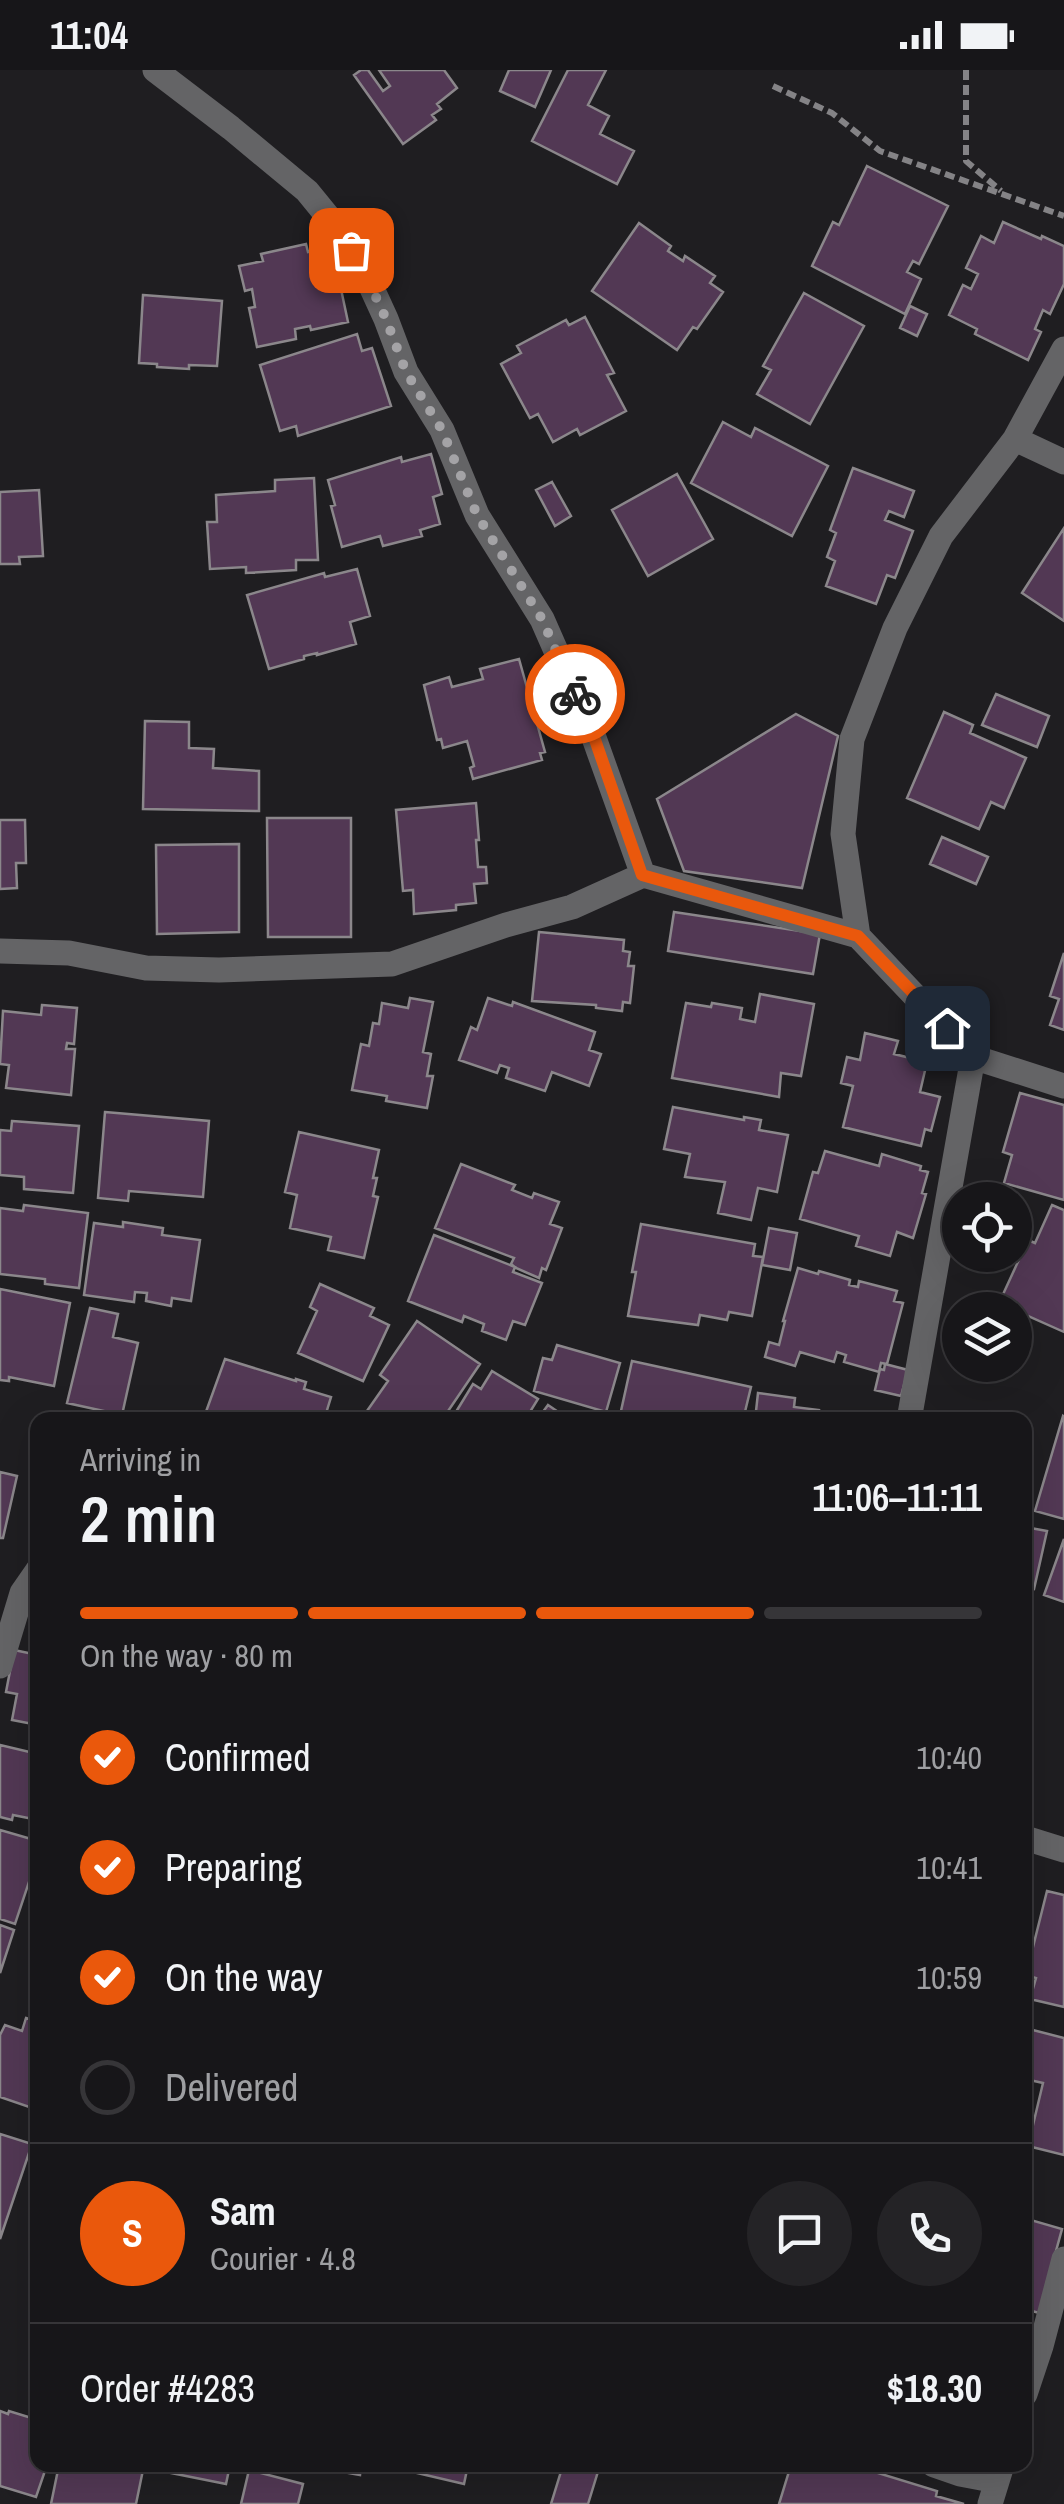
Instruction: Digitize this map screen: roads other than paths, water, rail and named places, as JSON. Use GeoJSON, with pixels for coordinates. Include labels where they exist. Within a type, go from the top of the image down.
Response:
{"type":"FeatureCollection","features":[{"type":"Feature","properties":{"kind":"street"},"geometry":{"type":"LineString","coordinates":[[155,70],[307,192],[338,229],[364,271],[406,372],[442,430],[477,515],[542,619],[593,734],[642,875]]}},
{"type":"Feature","properties":{"kind":"street"},"geometry":{"type":"LineString","coordinates":[[858,936],[843,834],[852,738],[895,628],[941,536],[1015,439],[1064,348]]}},
{"type":"Feature","properties":{"kind":"street"},"geometry":{"type":"LineString","coordinates":[[1015,439],[1064,462]]}},
{"type":"Feature","properties":{"kind":"street"},"geometry":{"type":"LineString","coordinates":[[0,951],[69,953],[146,968],[219,970],[392,964],[506,924],[572,907],[642,875],[858,936],[973,1057],[1064,1086]]}},
{"type":"Feature","properties":{"kind":"street"},"geometry":{"type":"LineString","coordinates":[[910,1412],[973,1057]]}},
{"type":"Feature","properties":{"kind":"street"},"geometry":{"type":"LineString","coordinates":[[0,1666],[22,1593],[30,1582]]}},
{"type":"Feature","properties":{"kind":"street"},"geometry":{"type":"LineString","coordinates":[[1032,1840],[1064,1850]]}},
{"type":"Feature","properties":{"kind":"street"},"geometry":{"type":"LineString","coordinates":[[1032,2373],[1064,2258]]}},
{"type":"Feature","properties":{"kind":"street"},"geometry":{"type":"LineString","coordinates":[[958,2472],[996,2483]]}}]}
